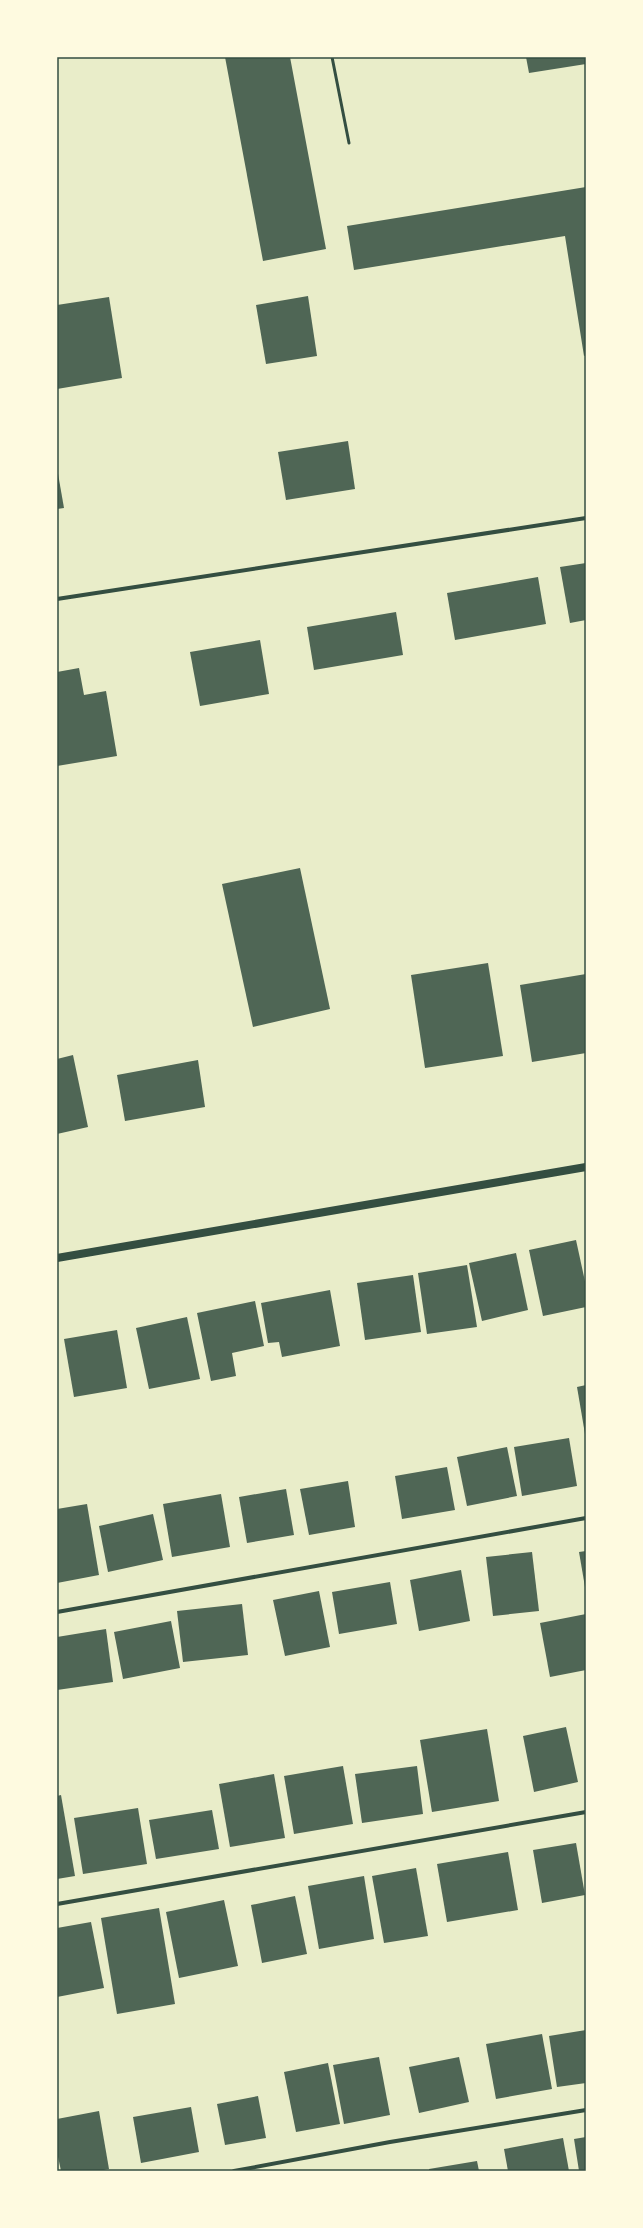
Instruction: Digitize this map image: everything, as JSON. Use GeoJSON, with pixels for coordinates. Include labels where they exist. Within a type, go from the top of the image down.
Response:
{"type":"FeatureCollection","features":[{"type":"Feature","properties":{"kind":"main road"},"geometry":{"type":"LineString","coordinates":[[57,1258],[586,1167]]}},
{"type":"Feature","properties":{"kind":"street"},"geometry":{"type":"LineString","coordinates":[[57,599],[586,518]]}},
{"type":"Feature","properties":{"kind":"street"},"geometry":{"type":"LineString","coordinates":[[57,1612],[586,1518]]}},
{"type":"Feature","properties":{"kind":"street"},"geometry":{"type":"LineString","coordinates":[[57,1904],[586,1812]]}},
{"type":"Feature","properties":{"kind":"street"},"geometry":{"type":"LineString","coordinates":[[234,2171],[390,2142],[586,2110]]}},
{"type":"Feature","properties":{"kind":"lane"},"geometry":{"type":"LineString","coordinates":[[332,57],[349,143]]}},
{"type":"Feature","properties":{"kind":"building"},"geometry":{"type":"Polygon","coordinates":[[[225,57],[290,57],[326,249],[263,261],[225,57]]]}},
{"type":"Feature","properties":{"kind":"building"},"geometry":{"type":"Polygon","coordinates":[[[526,57],[586,57],[586,64],[529,73],[526,57]]]}},
{"type":"Feature","properties":{"kind":"building"},"geometry":{"type":"Polygon","coordinates":[[[586,187],[586,355],[584,356],[565,236],[354,270],[347,226],[586,187]]]}},
{"type":"Feature","properties":{"kind":"building"},"geometry":{"type":"Polygon","coordinates":[[[308,296],[317,356],[266,364],[256,305],[308,296]]]}},
{"type":"Feature","properties":{"kind":"building"},"geometry":{"type":"Polygon","coordinates":[[[109,297],[122,378],[57,389],[57,305],[109,297]]]}},
{"type":"Feature","properties":{"kind":"building"},"geometry":{"type":"Polygon","coordinates":[[[348,441],[355,489],[286,500],[278,452],[348,441]]]}},
{"type":"Feature","properties":{"kind":"building"},"geometry":{"type":"Polygon","coordinates":[[[57,468],[64,508],[57,509],[57,468]]]}},
{"type":"Feature","properties":{"kind":"building"},"geometry":{"type":"Polygon","coordinates":[[[586,563],[586,620],[570,623],[560,567],[586,563]]]}},
{"type":"Feature","properties":{"kind":"building"},"geometry":{"type":"Polygon","coordinates":[[[538,577],[546,624],[455,640],[447,593],[538,577]]]}},
{"type":"Feature","properties":{"kind":"building"},"geometry":{"type":"Polygon","coordinates":[[[396,612],[403,655],[314,670],[307,627],[396,612]]]}},
{"type":"Feature","properties":{"kind":"building"},"geometry":{"type":"Polygon","coordinates":[[[260,640],[269,694],[200,706],[190,652],[260,640]]]}},
{"type":"Feature","properties":{"kind":"building"},"geometry":{"type":"Polygon","coordinates":[[[79,668],[84,695],[106,691],[117,756],[57,766],[57,672],[79,668]]]}},
{"type":"Feature","properties":{"kind":"building"},"geometry":{"type":"Polygon","coordinates":[[[300,868],[330,1009],[253,1027],[222,884],[300,868]]]}},
{"type":"Feature","properties":{"kind":"building"},"geometry":{"type":"Polygon","coordinates":[[[488,963],[503,1056],[425,1068],[411,975],[488,963]]]}},
{"type":"Feature","properties":{"kind":"building"},"geometry":{"type":"Polygon","coordinates":[[[586,974],[586,1053],[532,1062],[520,985],[586,974]]]}},
{"type":"Feature","properties":{"kind":"building"},"geometry":{"type":"Polygon","coordinates":[[[73,1055],[88,1127],[57,1134],[57,1059],[73,1055]]]}},
{"type":"Feature","properties":{"kind":"building"},"geometry":{"type":"Polygon","coordinates":[[[198,1060],[205,1107],[125,1121],[117,1075],[198,1060]]]}},
{"type":"Feature","properties":{"kind":"building"},"geometry":{"type":"Polygon","coordinates":[[[576,1240],[586,1286],[586,1307],[543,1316],[529,1250],[576,1240]]]}},
{"type":"Feature","properties":{"kind":"building"},"geometry":{"type":"Polygon","coordinates":[[[516,1253],[528,1310],[482,1321],[469,1263],[516,1253]]]}},
{"type":"Feature","properties":{"kind":"building"},"geometry":{"type":"Polygon","coordinates":[[[467,1265],[477,1327],[427,1334],[418,1273],[467,1265]]]}},
{"type":"Feature","properties":{"kind":"building"},"geometry":{"type":"Polygon","coordinates":[[[413,1275],[421,1332],[365,1340],[357,1283],[413,1275]]]}},
{"type":"Feature","properties":{"kind":"building"},"geometry":{"type":"Polygon","coordinates":[[[330,1290],[340,1346],[282,1357],[279,1342],[268,1343],[261,1303],[330,1290]]]}},
{"type":"Feature","properties":{"kind":"building"},"geometry":{"type":"Polygon","coordinates":[[[255,1301],[264,1346],[232,1353],[236,1376],[211,1381],[197,1313],[255,1301]]]}},
{"type":"Feature","properties":{"kind":"building"},"geometry":{"type":"Polygon","coordinates":[[[187,1317],[200,1379],[149,1389],[136,1328],[187,1317]]]}},
{"type":"Feature","properties":{"kind":"building"},"geometry":{"type":"Polygon","coordinates":[[[117,1330],[127,1388],[74,1397],[64,1339],[117,1330]]]}},
{"type":"Feature","properties":{"kind":"building"},"geometry":{"type":"Polygon","coordinates":[[[586,1385],[586,1434],[585,1434],[577,1387],[586,1385]]]}},
{"type":"Feature","properties":{"kind":"building"},"geometry":{"type":"Polygon","coordinates":[[[569,1438],[577,1486],[522,1496],[514,1447],[569,1438]]]}},
{"type":"Feature","properties":{"kind":"building"},"geometry":{"type":"Polygon","coordinates":[[[507,1447],[517,1496],[467,1506],[457,1457],[507,1447]]]}},
{"type":"Feature","properties":{"kind":"building"},"geometry":{"type":"Polygon","coordinates":[[[447,1467],[455,1510],[402,1519],[395,1476],[447,1467]]]}},
{"type":"Feature","properties":{"kind":"building"},"geometry":{"type":"Polygon","coordinates":[[[348,1481],[355,1527],[309,1535],[300,1489],[348,1481]]]}},
{"type":"Feature","properties":{"kind":"building"},"geometry":{"type":"Polygon","coordinates":[[[286,1489],[294,1535],[247,1543],[239,1497],[286,1489]]]}},
{"type":"Feature","properties":{"kind":"building"},"geometry":{"type":"Polygon","coordinates":[[[221,1494],[230,1547],[172,1557],[163,1504],[221,1494]]]}},
{"type":"Feature","properties":{"kind":"building"},"geometry":{"type":"Polygon","coordinates":[[[87,1504],[99,1575],[57,1583],[57,1509],[87,1504]]]}},
{"type":"Feature","properties":{"kind":"building"},"geometry":{"type":"Polygon","coordinates":[[[153,1514],[163,1560],[108,1572],[99,1526],[153,1514]]]}},
{"type":"Feature","properties":{"kind":"building"},"geometry":{"type":"Polygon","coordinates":[[[586,1551],[586,1587],[585,1587],[579,1552],[586,1551]]]}},
{"type":"Feature","properties":{"kind":"building"},"geometry":{"type":"Polygon","coordinates":[[[532,1552],[539,1611],[493,1616],[486,1557],[532,1552]]]}},
{"type":"Feature","properties":{"kind":"building"},"geometry":{"type":"Polygon","coordinates":[[[461,1570],[470,1621],[419,1631],[410,1580],[461,1570]]]}},
{"type":"Feature","properties":{"kind":"building"},"geometry":{"type":"Polygon","coordinates":[[[390,1582],[397,1624],[339,1634],[332,1592],[390,1582]]]}},
{"type":"Feature","properties":{"kind":"building"},"geometry":{"type":"Polygon","coordinates":[[[319,1591],[330,1647],[285,1656],[273,1600],[319,1591]]]}},
{"type":"Feature","properties":{"kind":"building"},"geometry":{"type":"Polygon","coordinates":[[[242,1604],[248,1655],[183,1662],[177,1611],[242,1604]]]}},
{"type":"Feature","properties":{"kind":"building"},"geometry":{"type":"Polygon","coordinates":[[[586,1614],[586,1670],[550,1677],[540,1623],[586,1614]]]}},
{"type":"Feature","properties":{"kind":"building"},"geometry":{"type":"Polygon","coordinates":[[[171,1621],[180,1668],[123,1679],[114,1632],[171,1621]]]}},
{"type":"Feature","properties":{"kind":"building"},"geometry":{"type":"Polygon","coordinates":[[[106,1629],[113,1682],[57,1690],[57,1637],[106,1629]]]}},
{"type":"Feature","properties":{"kind":"building"},"geometry":{"type":"Polygon","coordinates":[[[566,1727],[578,1782],[534,1792],[523,1736],[566,1727]]]}},
{"type":"Feature","properties":{"kind":"building"},"geometry":{"type":"Polygon","coordinates":[[[487,1729],[499,1801],[432,1812],[420,1740],[487,1729]]]}},
{"type":"Feature","properties":{"kind":"building"},"geometry":{"type":"Polygon","coordinates":[[[343,1766],[353,1824],[294,1834],[284,1776],[343,1766]]]}},
{"type":"Feature","properties":{"kind":"building"},"geometry":{"type":"Polygon","coordinates":[[[417,1766],[423,1814],[362,1823],[355,1774],[417,1766]]]}},
{"type":"Feature","properties":{"kind":"building"},"geometry":{"type":"Polygon","coordinates":[[[274,1774],[285,1838],[230,1847],[219,1784],[274,1774]]]}},
{"type":"Feature","properties":{"kind":"building"},"geometry":{"type":"Polygon","coordinates":[[[61,1795],[75,1876],[57,1879],[57,1796],[61,1795]]]}},
{"type":"Feature","properties":{"kind":"building"},"geometry":{"type":"Polygon","coordinates":[[[138,1808],[147,1864],[83,1874],[74,1818],[138,1808]]]}},
{"type":"Feature","properties":{"kind":"building"},"geometry":{"type":"Polygon","coordinates":[[[212,1810],[219,1849],[156,1859],[149,1820],[212,1810]]]}},
{"type":"Feature","properties":{"kind":"building"},"geometry":{"type":"Polygon","coordinates":[[[576,1843],[585,1895],[542,1903],[533,1850],[576,1843]]]}},
{"type":"Feature","properties":{"kind":"building"},"geometry":{"type":"Polygon","coordinates":[[[508,1852],[518,1910],[447,1922],[437,1864],[508,1852]]]}},
{"type":"Feature","properties":{"kind":"building"},"geometry":{"type":"Polygon","coordinates":[[[416,1868],[428,1936],[384,1943],[372,1876],[416,1868]]]}},
{"type":"Feature","properties":{"kind":"building"},"geometry":{"type":"Polygon","coordinates":[[[364,1876],[374,1939],[319,1949],[308,1886],[364,1876]]]}},
{"type":"Feature","properties":{"kind":"building"},"geometry":{"type":"Polygon","coordinates":[[[295,1896],[307,1954],[262,1963],[251,1905],[295,1896]]]}},
{"type":"Feature","properties":{"kind":"building"},"geometry":{"type":"Polygon","coordinates":[[[224,1900],[238,1966],[179,1978],[166,1912],[224,1900]]]}},
{"type":"Feature","properties":{"kind":"building"},"geometry":{"type":"Polygon","coordinates":[[[159,1908],[175,2004],[117,2014],[101,1918],[159,1908]]]}},
{"type":"Feature","properties":{"kind":"building"},"geometry":{"type":"Polygon","coordinates":[[[91,1922],[104,1988],[57,1997],[57,1928],[91,1922]]]}},
{"type":"Feature","properties":{"kind":"building"},"geometry":{"type":"Polygon","coordinates":[[[586,2030],[586,2083],[557,2087],[549,2036],[586,2030]]]}},
{"type":"Feature","properties":{"kind":"building"},"geometry":{"type":"Polygon","coordinates":[[[542,2034],[552,2089],[496,2099],[486,2044],[542,2034]]]}},
{"type":"Feature","properties":{"kind":"building"},"geometry":{"type":"Polygon","coordinates":[[[379,2057],[390,2115],[344,2124],[333,2065],[379,2057]]]}},
{"type":"Feature","properties":{"kind":"building"},"geometry":{"type":"Polygon","coordinates":[[[459,2057],[469,2102],[419,2113],[409,2067],[459,2057]]]}},
{"type":"Feature","properties":{"kind":"building"},"geometry":{"type":"Polygon","coordinates":[[[328,2063],[340,2124],[296,2132],[284,2072],[328,2063]]]}},
{"type":"Feature","properties":{"kind":"building"},"geometry":{"type":"Polygon","coordinates":[[[258,2096],[266,2138],[225,2145],[217,2104],[258,2096]]]}},
{"type":"Feature","properties":{"kind":"building"},"geometry":{"type":"Polygon","coordinates":[[[191,2107],[199,2152],[141,2163],[133,2117],[191,2107]]]}},
{"type":"Feature","properties":{"kind":"building"},"geometry":{"type":"Polygon","coordinates":[[[99,2111],[109,2169],[98,2171],[61,2171],[57,2152],[57,2119],[99,2111]]]}},
{"type":"Feature","properties":{"kind":"building"},"geometry":{"type":"Polygon","coordinates":[[[586,2137],[586,2171],[579,2171],[574,2139],[586,2137]]]}},
{"type":"Feature","properties":{"kind":"building"},"geometry":{"type":"Polygon","coordinates":[[[563,2138],[569,2171],[508,2171],[504,2149],[563,2138]]]}},
{"type":"Feature","properties":{"kind":"building"},"geometry":{"type":"Polygon","coordinates":[[[477,2161],[479,2171],[429,2171],[429,2169],[477,2161]]]}}]}
